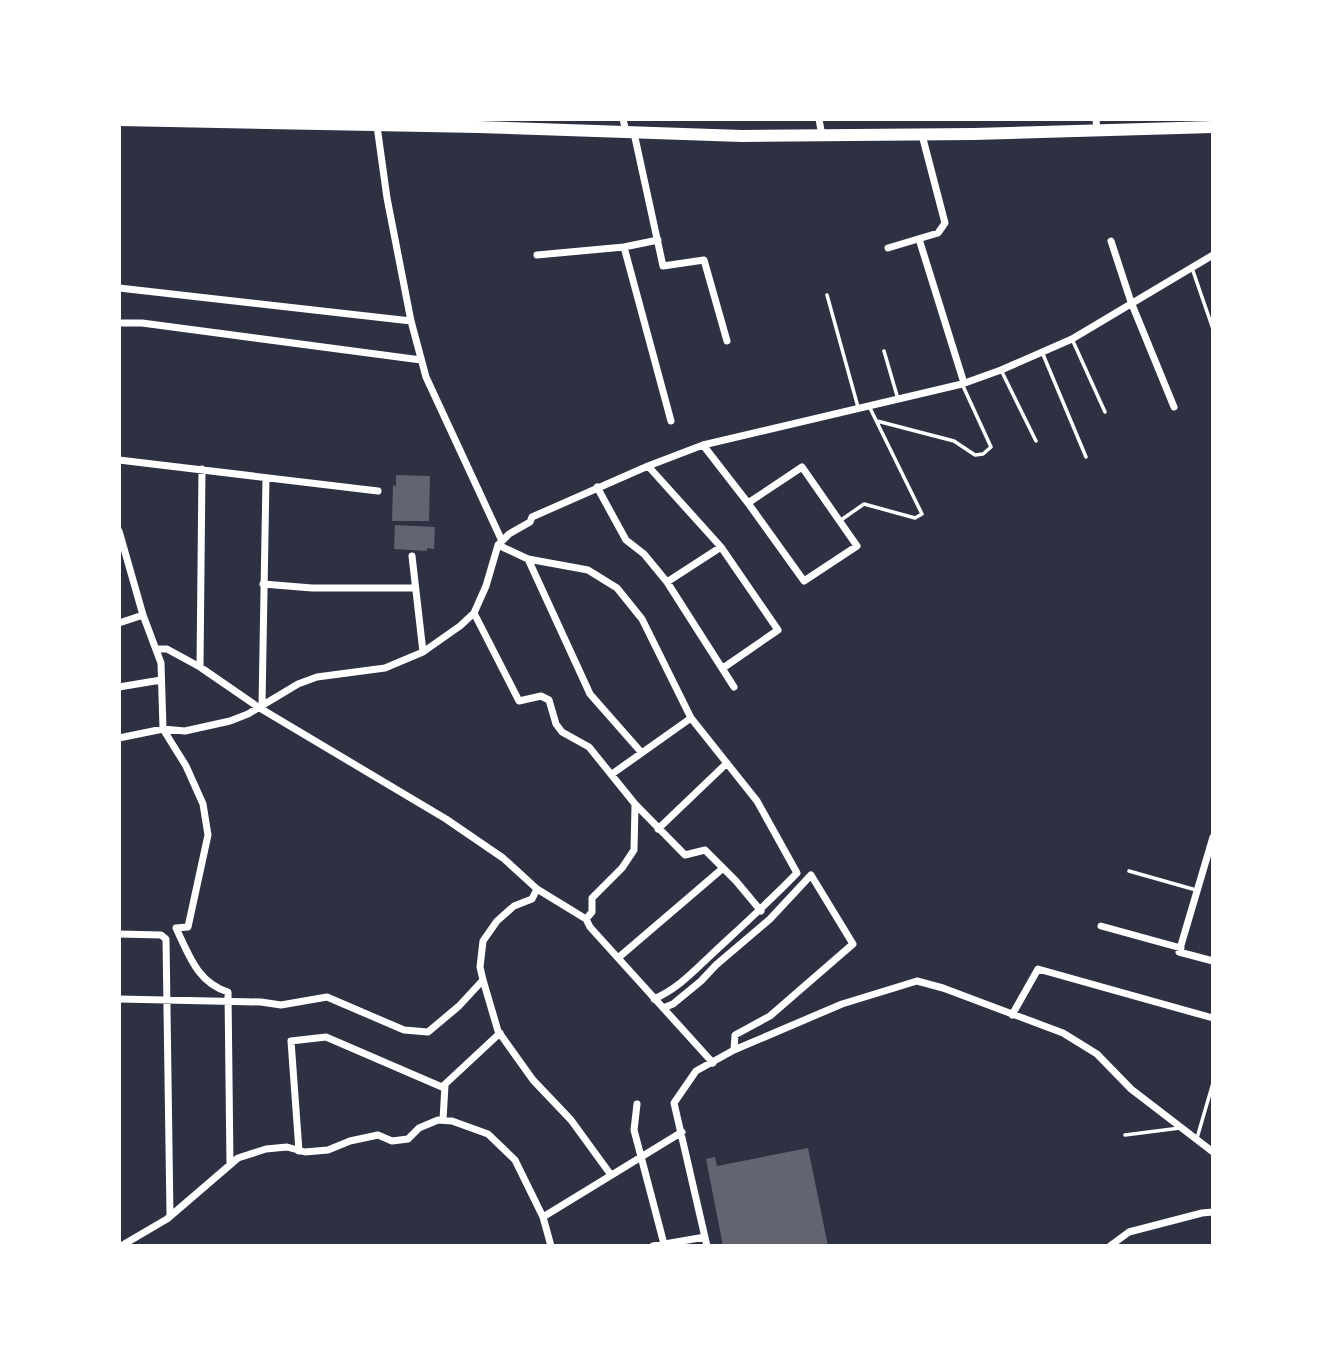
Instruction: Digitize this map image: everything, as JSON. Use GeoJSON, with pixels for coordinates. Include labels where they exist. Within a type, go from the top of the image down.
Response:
{"type":"FeatureCollection","features":[{"type":"Feature","properties":{"kind":"main road"},"geometry":{"type":"LineString","coordinates":[[119,120],[478,123],[822,136],[922,135],[1174,123],[1213,127]]}},
{"type":"Feature","properties":{"kind":"street"},"geometry":{"type":"LineString","coordinates":[[634,119],[627,127],[663,266],[704,260],[727,341]]}},
{"type":"Feature","properties":{"kind":"street"},"geometry":{"type":"LineString","coordinates":[[819,119],[822,136]]}},
{"type":"Feature","properties":{"kind":"street"},"geometry":{"type":"LineString","coordinates":[[382,124],[387,198],[421,360],[426,377],[500,543],[528,559],[588,570],[617,588],[642,619],[691,718],[757,802],[797,873],[761,911],[693,974],[671,992],[654,999]]}},
{"type":"Feature","properties":{"kind":"street"},"geometry":{"type":"LineString","coordinates":[[888,248],[938,233],[944,223],[922,135]]}},
{"type":"Feature","properties":{"kind":"street"},"geometry":{"type":"LineString","coordinates":[[919,239],[963,383]]}},
{"type":"Feature","properties":{"kind":"street"},"geometry":{"type":"LineString","coordinates":[[537,255],[624,247],[658,240]]}},
{"type":"Feature","properties":{"kind":"street"},"geometry":{"type":"LineString","coordinates":[[1111,241],[1131,302],[1174,407]]}},
{"type":"Feature","properties":{"kind":"street"},"geometry":{"type":"LineString","coordinates":[[624,247],[671,421]]}},
{"type":"Feature","properties":{"kind":"street"},"geometry":{"type":"LineString","coordinates":[[119,738],[163,729],[185,731],[230,721],[298,684],[317,677],[385,668],[423,652],[474,613],[500,543],[509,534],[530,522],[532,517],[597,487],[703,445],[963,383],[1001,370],[1072,340],[1213,255]]}},
{"type":"Feature","properties":{"kind":"street"},"geometry":{"type":"LineString","coordinates":[[119,288],[411,321]]}},
{"type":"Feature","properties":{"kind":"street"},"geometry":{"type":"LineString","coordinates":[[119,323],[142,323],[421,360]]}},
{"type":"Feature","properties":{"kind":"street"},"geometry":{"type":"LineString","coordinates":[[703,445],[804,581],[857,546],[802,467],[748,503]]}},
{"type":"Feature","properties":{"kind":"street"},"geometry":{"type":"LineString","coordinates":[[119,460],[378,491]]}},
{"type":"Feature","properties":{"kind":"street"},"geometry":{"type":"LineString","coordinates":[[648,466],[721,547],[778,630],[723,668]]}},
{"type":"Feature","properties":{"kind":"street"},"geometry":{"type":"LineString","coordinates":[[200,667],[202,469]]}},
{"type":"Feature","properties":{"kind":"street"},"geometry":{"type":"LineString","coordinates":[[260,706],[266,478]]}},
{"type":"Feature","properties":{"kind":"street"},"geometry":{"type":"LineString","coordinates":[[597,487],[626,540],[644,554],[667,582],[734,687]]}},
{"type":"Feature","properties":{"kind":"street"},"geometry":{"type":"LineString","coordinates":[[119,531],[143,615],[157,649],[163,729],[203,804],[208,835],[188,927],[176,928],[206,982],[228,992],[230,1165]]}},
{"type":"Feature","properties":{"kind":"street"},"geometry":{"type":"LineString","coordinates":[[667,582],[721,547]]}},
{"type":"Feature","properties":{"kind":"street"},"geometry":{"type":"LineString","coordinates":[[412,556],[423,652]]}},
{"type":"Feature","properties":{"kind":"street"},"geometry":{"type":"LineString","coordinates":[[528,559],[590,694],[642,752]]}},
{"type":"Feature","properties":{"kind":"street"},"geometry":{"type":"LineString","coordinates":[[263,584],[325,589],[415,588]]}},
{"type":"Feature","properties":{"kind":"street"},"geometry":{"type":"LineString","coordinates":[[474,613],[519,701],[541,696],[549,700],[556,724],[562,732],[589,747],[658,829],[685,855],[705,850],[761,911]]}},
{"type":"Feature","properties":{"kind":"street"},"geometry":{"type":"LineString","coordinates":[[119,623],[143,615]]}},
{"type":"Feature","properties":{"kind":"street"},"geometry":{"type":"LineString","coordinates":[[157,649],[167,649],[200,667],[446,819],[503,858],[537,889],[586,919],[590,927],[713,1063]]}},
{"type":"Feature","properties":{"kind":"street"},"geometry":{"type":"LineString","coordinates":[[119,687],[161,680]]}},
{"type":"Feature","properties":{"kind":"street"},"geometry":{"type":"LineString","coordinates":[[612,774],[691,718]]}},
{"type":"Feature","properties":{"kind":"street"},"geometry":{"type":"LineString","coordinates":[[658,829],[727,763]]}},
{"type":"Feature","properties":{"kind":"street"},"geometry":{"type":"LineString","coordinates":[[586,919],[592,912],[592,898],[622,868],[634,850],[635,804]]}},
{"type":"Feature","properties":{"kind":"street"},"geometry":{"type":"LineString","coordinates":[[1213,837],[1180,952],[1213,961]]}},
{"type":"Feature","properties":{"kind":"street"},"geometry":{"type":"LineString","coordinates":[[618,958],[722,869]]}},
{"type":"Feature","properties":{"kind":"street"},"geometry":{"type":"LineString","coordinates":[[663,1008],[673,1004],[701,981],[770,919],[811,875],[853,944],[770,1016],[735,1035],[734,1050]]}},
{"type":"Feature","properties":{"kind":"street"},"geometry":{"type":"LineString","coordinates":[[537,889],[532,900],[514,906],[497,920],[483,941],[480,967],[483,979],[500,1033],[533,1080],[571,1120],[611,1175]]}},
{"type":"Feature","properties":{"kind":"street"},"geometry":{"type":"LineString","coordinates":[[1101,926],[1181,948]]}},
{"type":"Feature","properties":{"kind":"street"},"geometry":{"type":"LineString","coordinates":[[119,934],[161,935],[166,939],[170,1216]]}},
{"type":"Feature","properties":{"kind":"street"},"geometry":{"type":"LineString","coordinates":[[1012,1015],[1038,969],[1213,1018]]}},
{"type":"Feature","properties":{"kind":"street"},"geometry":{"type":"LineString","coordinates":[[119,999],[281,1005],[327,997],[404,1030],[428,1032],[459,1006],[483,979]]}},
{"type":"Feature","properties":{"kind":"street"},"geometry":{"type":"LineString","coordinates":[[707,1246],[674,1103],[696,1071],[734,1050],[842,1004],[917,981],[943,988],[1063,1033],[1097,1054],[1131,1089],[1213,1152]]}},
{"type":"Feature","properties":{"kind":"street"},"geometry":{"type":"LineString","coordinates":[[299,1151],[291,1041],[326,1037],[442,1087],[500,1033]]}},
{"type":"Feature","properties":{"kind":"street"},"geometry":{"type":"LineString","coordinates":[[443,1121],[445,1085]]}},
{"type":"Feature","properties":{"kind":"street"},"geometry":{"type":"LineString","coordinates":[[637,1104],[634,1130],[664,1244]]}},
{"type":"Feature","properties":{"kind":"street"},"geometry":{"type":"LineString","coordinates":[[121,1246],[170,1216],[238,1158],[266,1149],[287,1147],[305,1152],[328,1150],[377,1135],[392,1142],[408,1139],[419,1128],[438,1120],[488,1134],[515,1160],[543,1217],[551,1246]]}},
{"type":"Feature","properties":{"kind":"street"},"geometry":{"type":"LineString","coordinates":[[543,1217],[682,1132]]}},
{"type":"Feature","properties":{"kind":"street"},"geometry":{"type":"LineString","coordinates":[[1110,1246],[1129,1232],[1213,1212]]}},
{"type":"Feature","properties":{"kind":"street"},"geometry":{"type":"LineString","coordinates":[[653,1246],[705,1237]]}},
{"type":"Feature","properties":{"kind":"lane"},"geometry":{"type":"LineString","coordinates":[[1192,268],[1213,329]]}},
{"type":"Feature","properties":{"kind":"lane"},"geometry":{"type":"LineString","coordinates":[[827,295],[859,408]]}},
{"type":"Feature","properties":{"kind":"lane"},"geometry":{"type":"LineString","coordinates":[[1072,340],[1105,412]]}},
{"type":"Feature","properties":{"kind":"lane"},"geometry":{"type":"LineString","coordinates":[[884,351],[898,398]]}},
{"type":"Feature","properties":{"kind":"lane"},"geometry":{"type":"LineString","coordinates":[[1042,352],[1086,457]]}},
{"type":"Feature","properties":{"kind":"lane"},"geometry":{"type":"LineString","coordinates":[[1001,370],[1036,441]]}},
{"type":"Feature","properties":{"kind":"lane"},"geometry":{"type":"LineString","coordinates":[[876,420],[954,441],[975,455],[983,454],[991,447],[963,383]]}},
{"type":"Feature","properties":{"kind":"lane"},"geometry":{"type":"LineString","coordinates":[[839,521],[864,504],[915,518],[922,514],[868,406]]}},
{"type":"Feature","properties":{"kind":"lane"},"geometry":{"type":"LineString","coordinates":[[1129,870],[1198,890]]}},
{"type":"Feature","properties":{"kind":"lane"},"geometry":{"type":"LineString","coordinates":[[1197,1140],[1213,1083]]}},
{"type":"Feature","properties":{"kind":"lane"},"geometry":{"type":"LineString","coordinates":[[1125,1135],[1182,1128]]}},
{"type":"Feature","properties":{"kind":"building"},"geometry":{"type":"Polygon","coordinates":[[[396,475],[430,476],[429,521],[392,521],[393,485],[396,486],[396,475]]]}},
{"type":"Feature","properties":{"kind":"building"},"geometry":{"type":"Polygon","coordinates":[[[395,525],[435,527],[434,549],[394,549],[395,525]]]}},
{"type":"Feature","properties":{"kind":"building"},"geometry":{"type":"Polygon","coordinates":[[[808,1148],[828,1246],[723,1246],[706,1159],[715,1157],[717,1166],[808,1148]]]}}]}
